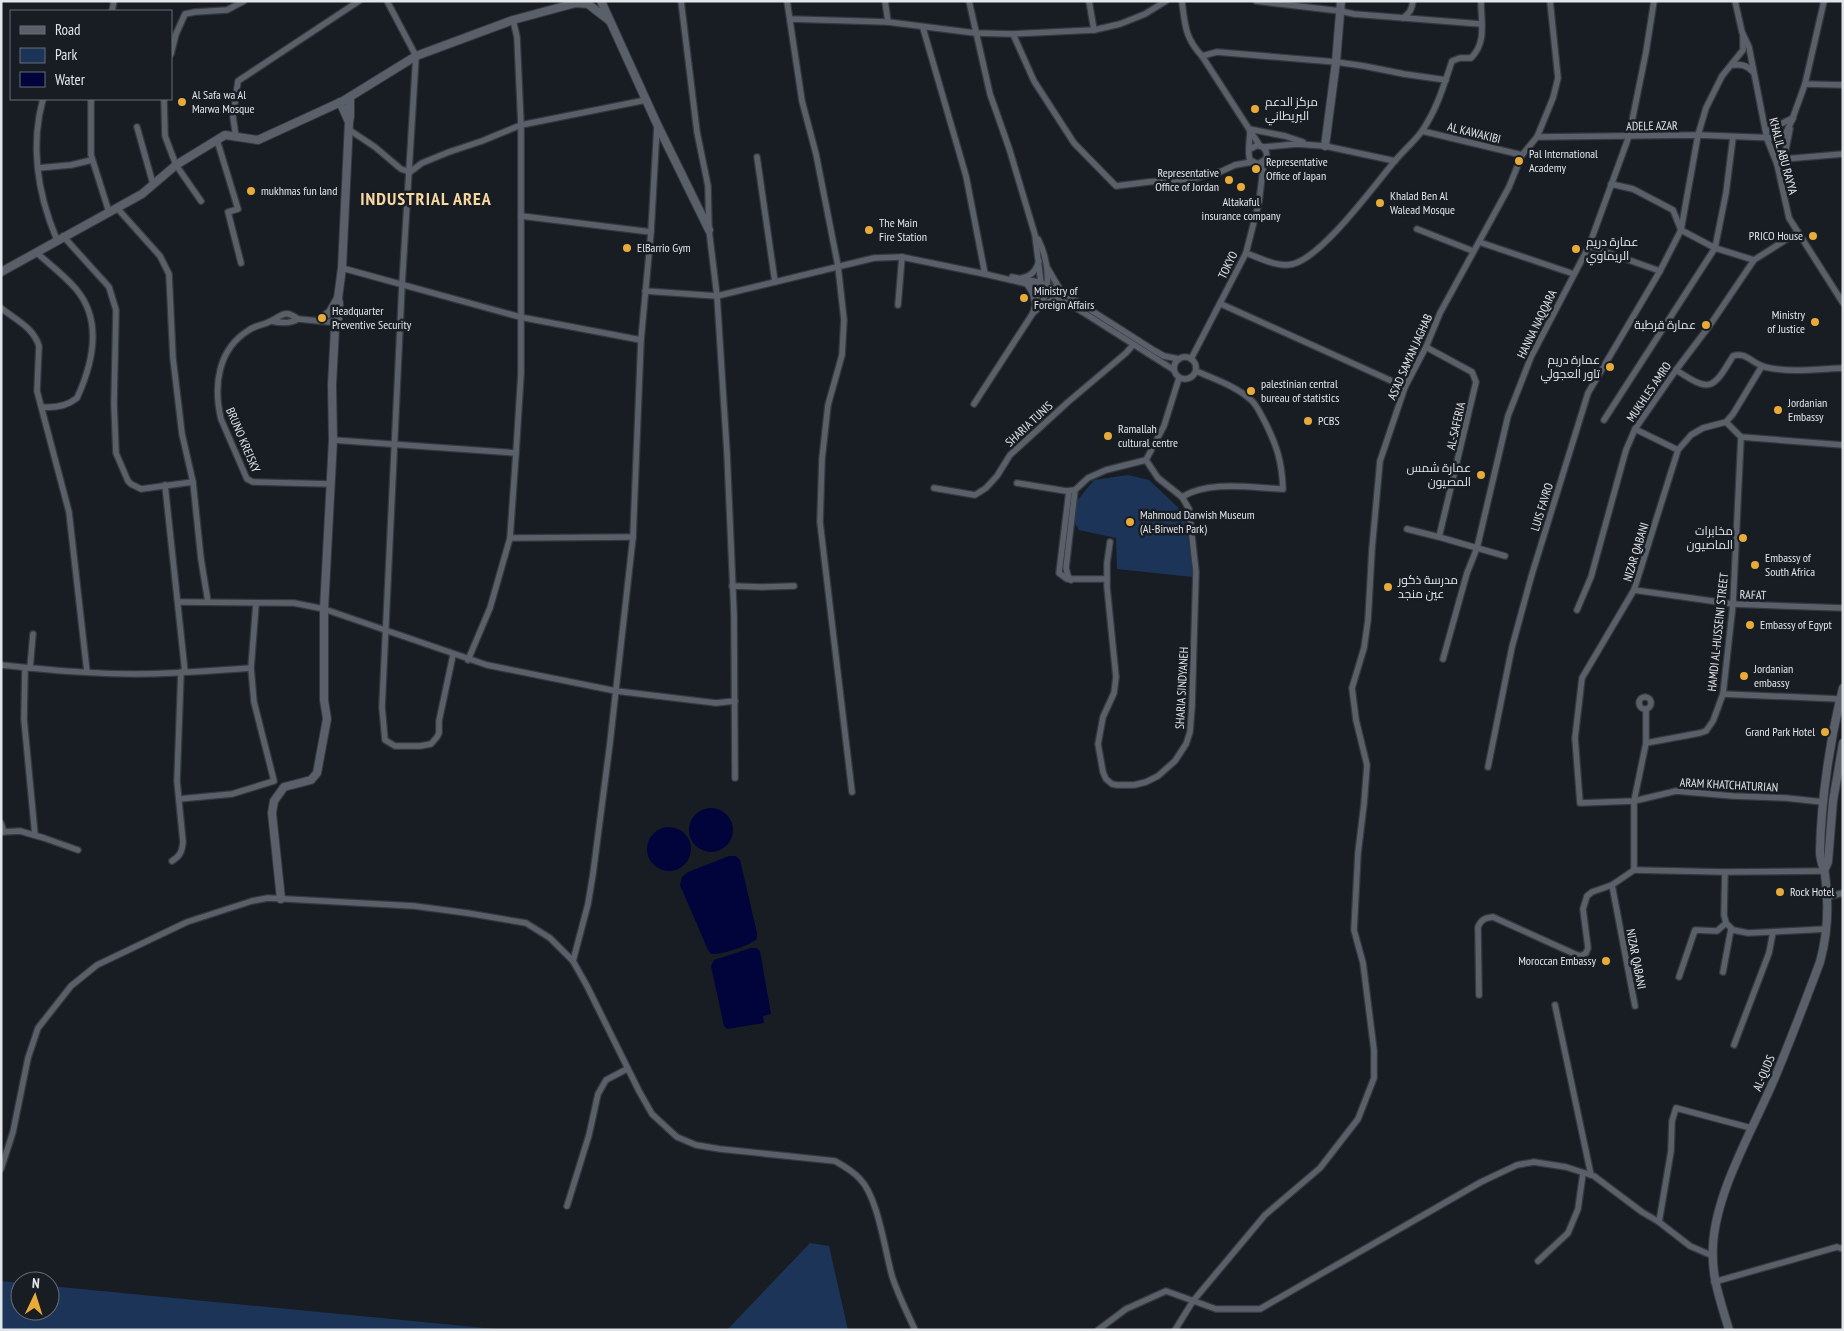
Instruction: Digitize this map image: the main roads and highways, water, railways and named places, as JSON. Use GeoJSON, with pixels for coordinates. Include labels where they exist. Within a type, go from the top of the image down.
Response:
{"type":"FeatureCollection","features":[{"type":"Feature","properties":{"kind":"water"},"geometry":{"type":"Polygon","coordinates":[[[711,808],[723,812],[729,818],[733,830],[729,842],[723,848],[711,852],[699,848],[693,842],[689,830],[693,818],[699,812],[711,808]]]}},
{"type":"Feature","properties":{"kind":"water"},"geometry":{"type":"Polygon","coordinates":[[[669,827],[681,831],[687,837],[691,849],[687,861],[681,867],[669,871],[657,867],[651,861],[647,849],[651,837],[657,831],[669,827]]]}},
{"type":"Feature","properties":{"kind":"water"},"geometry":{"type":"Polygon","coordinates":[[[729,856],[736,856],[740,860],[757,939],[735,949],[711,954],[680,885],[682,877],[688,872],[729,856]]]}},
{"type":"Feature","properties":{"kind":"water"},"geometry":{"type":"Polygon","coordinates":[[[756,948],[760,951],[771,1014],[763,1016],[764,1023],[727,1029],[724,1026],[711,966],[714,960],[756,948]]]}},
{"type":"Feature","properties":{"kind":"place","name":"Al Safa wa Al Marwa Mosque"},"geometry":{"type":"Point","coordinates":[182,102]}},
{"type":"Feature","properties":{"kind":"place","name":"مركز الدعم البريطاني"},"geometry":{"type":"Point","coordinates":[1255,109]}},
{"type":"Feature","properties":{"kind":"place","name":"Pal International Academy"},"geometry":{"type":"Point","coordinates":[1519,161]}},
{"type":"Feature","properties":{"kind":"place","name":"Representative Office of Japan"},"geometry":{"type":"Point","coordinates":[1256,169]}},
{"type":"Feature","properties":{"kind":"place","name":"Representative Office of Jordan"},"geometry":{"type":"Point","coordinates":[1229,180]}},
{"type":"Feature","properties":{"kind":"place","name":"Altakaful insurance company"},"geometry":{"type":"Point","coordinates":[1241,187]}},
{"type":"Feature","properties":{"kind":"place","name":"mukhmas fun land"},"geometry":{"type":"Point","coordinates":[251,191]}},
{"type":"Feature","properties":{"kind":"place","name":"Khalad Ben Al Walead Mosque"},"geometry":{"type":"Point","coordinates":[1380,203]}},
{"type":"Feature","properties":{"kind":"place","name":"The Main Fire Station"},"geometry":{"type":"Point","coordinates":[869,230]}},
{"type":"Feature","properties":{"kind":"place","name":"PRICO House"},"geometry":{"type":"Point","coordinates":[1813,236]}},
{"type":"Feature","properties":{"kind":"place","name":"ElBarrio Gym"},"geometry":{"type":"Point","coordinates":[627,248]}},
{"type":"Feature","properties":{"kind":"place","name":"عمارة دريم الريماوي"},"geometry":{"type":"Point","coordinates":[1576,249]}},
{"type":"Feature","properties":{"kind":"place","name":"Ministry of Foreign Affairs"},"geometry":{"type":"Point","coordinates":[1024,298]}},
{"type":"Feature","properties":{"kind":"place","name":"Headquarter Preventive Security"},"geometry":{"type":"Point","coordinates":[322,318]}},
{"type":"Feature","properties":{"kind":"place","name":"Ministry of Justice"},"geometry":{"type":"Point","coordinates":[1815,322]}},
{"type":"Feature","properties":{"kind":"place","name":"عمارة قرطبة"},"geometry":{"type":"Point","coordinates":[1706,325]}},
{"type":"Feature","properties":{"kind":"place","name":"عمارة دريم تاور العجولي"},"geometry":{"type":"Point","coordinates":[1610,367]}},
{"type":"Feature","properties":{"kind":"place","name":"palestinian central bureau of statistics"},"geometry":{"type":"Point","coordinates":[1251,391]}},
{"type":"Feature","properties":{"kind":"place","name":"Jordanian Embassy"},"geometry":{"type":"Point","coordinates":[1778,410]}},
{"type":"Feature","properties":{"kind":"place","name":"PCBS"},"geometry":{"type":"Point","coordinates":[1308,421]}},
{"type":"Feature","properties":{"kind":"place","name":"Ramallah cultural centre"},"geometry":{"type":"Point","coordinates":[1108,436]}},
{"type":"Feature","properties":{"kind":"place","name":"عمارة شمس المصيون"},"geometry":{"type":"Point","coordinates":[1481,475]}},
{"type":"Feature","properties":{"kind":"place","name":"Mahmoud Darwish Museum (Al-Birweh Park)"},"geometry":{"type":"Point","coordinates":[1130,522]}},
{"type":"Feature","properties":{"kind":"place","name":"مخابرات الماصيون"},"geometry":{"type":"Point","coordinates":[1743,538]}},
{"type":"Feature","properties":{"kind":"place","name":"Embassy of South Africa"},"geometry":{"type":"Point","coordinates":[1755,565]}},
{"type":"Feature","properties":{"kind":"place","name":"مدرسة ذكور عين منجد"},"geometry":{"type":"Point","coordinates":[1388,587]}},
{"type":"Feature","properties":{"kind":"place","name":"Embassy of Egypt"},"geometry":{"type":"Point","coordinates":[1750,625]}},
{"type":"Feature","properties":{"kind":"place","name":"Jordanian embassy"},"geometry":{"type":"Point","coordinates":[1744,676]}},
{"type":"Feature","properties":{"kind":"place","name":"Grand Park Hotel"},"geometry":{"type":"Point","coordinates":[1825,732]}},
{"type":"Feature","properties":{"kind":"place","name":"Rock Hotel"},"geometry":{"type":"Point","coordinates":[1780,892]}},
{"type":"Feature","properties":{"kind":"place","name":"Moroccan Embassy"},"geometry":{"type":"Point","coordinates":[1606,961]}},
{"type":"Feature","properties":{"kind":"district","name":"INDUSTRIAL AREA"},"geometry":{"type":"Point","coordinates":[426,199]}}]}
